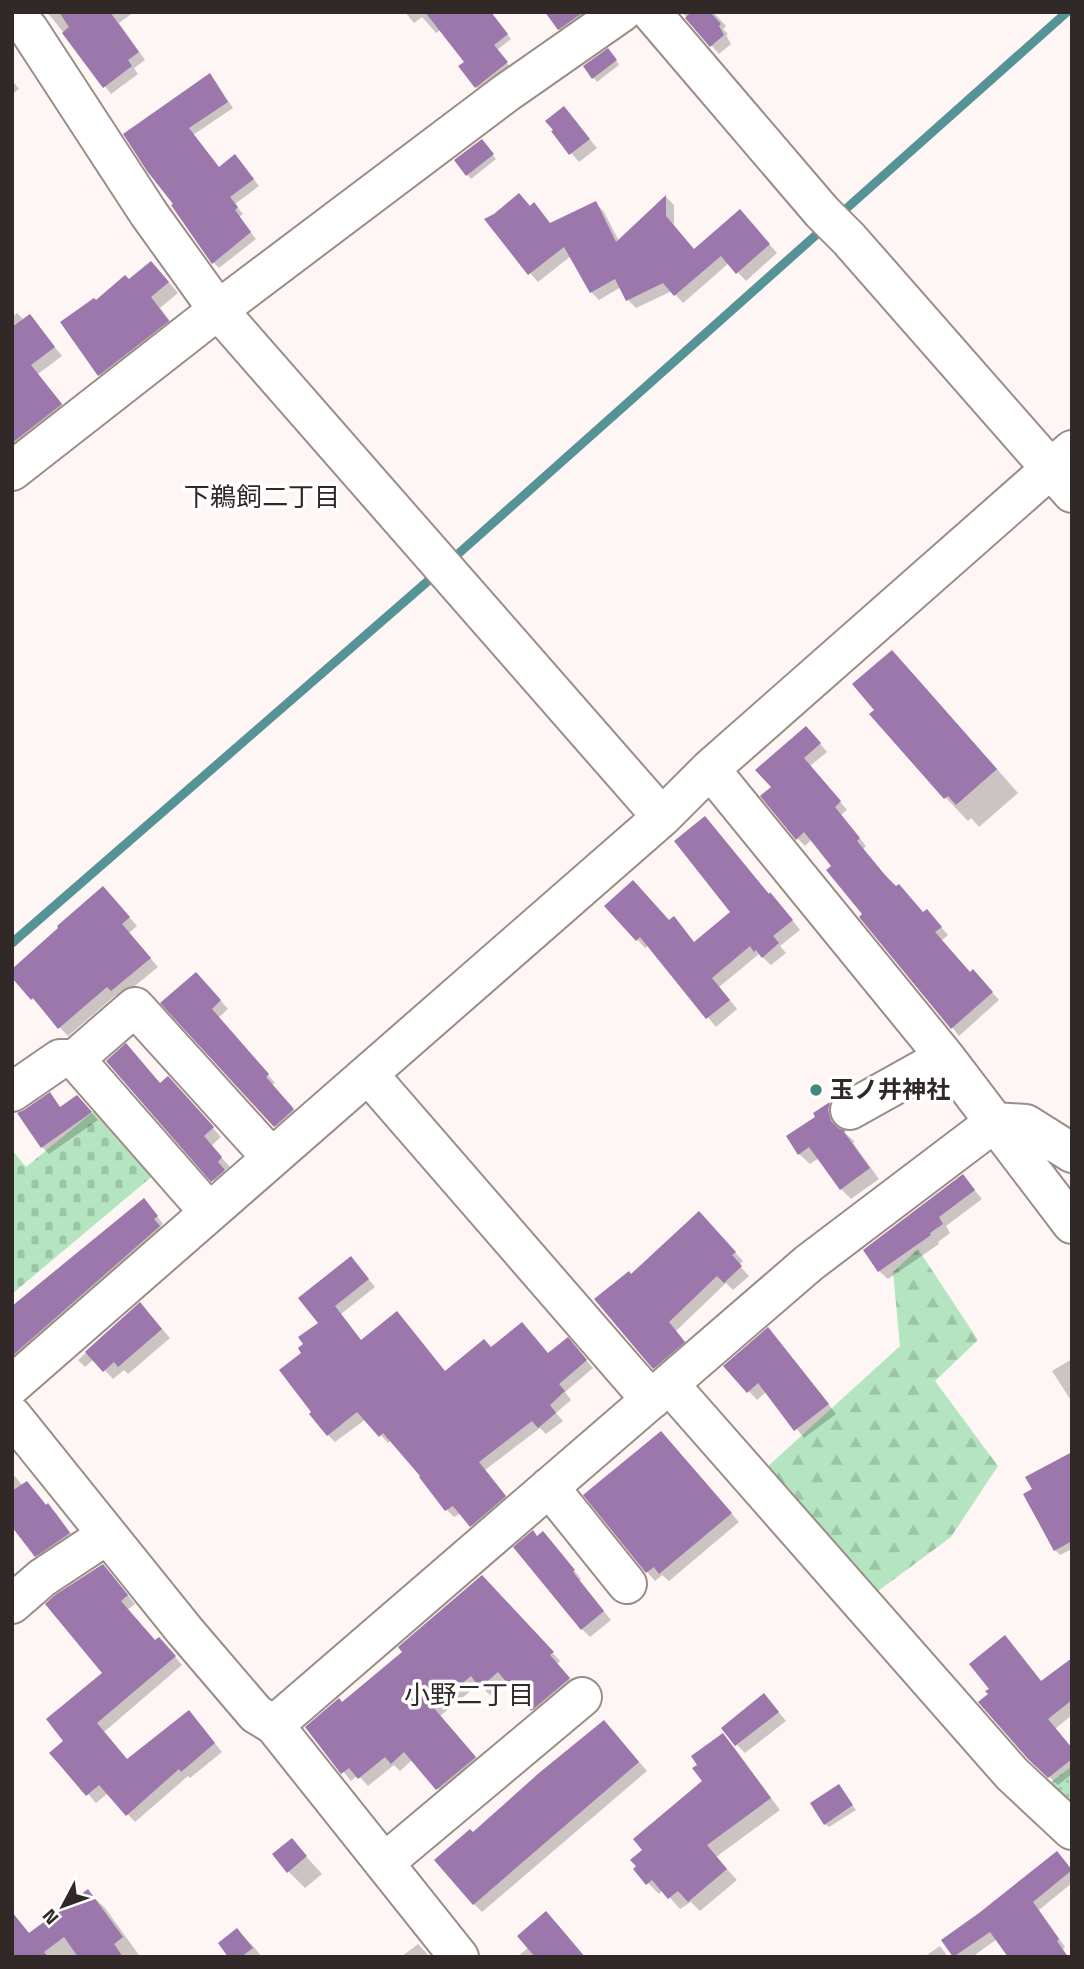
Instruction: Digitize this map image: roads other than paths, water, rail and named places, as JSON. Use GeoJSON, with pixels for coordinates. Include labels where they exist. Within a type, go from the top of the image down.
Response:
{"type":"FeatureCollection","features":[{"type":"Feature","properties":{"kind":"street"},"geometry":{"type":"LineString","coordinates":[[12,471],[218,310],[506,93],[622,12]]}},
{"type":"Feature","properties":{"kind":"street"},"geometry":{"type":"LineString","coordinates":[[12,1385],[662,817],[710,769],[1065,470],[821,212],[651,12]]}},
{"type":"Feature","properties":{"kind":"street"},"geometry":{"type":"LineString","coordinates":[[32,18],[149,214],[218,310],[662,817]]}},
{"type":"Feature","properties":{"kind":"street"},"geometry":{"type":"LineString","coordinates":[[710,769],[945,1058],[1072,1224]]}},
{"type":"Feature","properties":{"kind":"street"},"geometry":{"type":"LineString","coordinates":[[12,1092],[60,1059],[75,1059],[135,1007],[271,1157]]}},
{"type":"Feature","properties":{"kind":"street"},"geometry":{"type":"LineString","coordinates":[[850,1110],[945,1058]]}},
{"type":"Feature","properties":{"kind":"street"},"geometry":{"type":"LineString","coordinates":[[75,1059],[209,1212]]}},
{"type":"Feature","properties":{"kind":"street"},"geometry":{"type":"LineString","coordinates":[[368,1074],[1012,1774],[1072,1830]]}},
{"type":"Feature","properties":{"kind":"street"},"geometry":{"type":"LineString","coordinates":[[274,1725],[809,1263],[995,1122],[1026,1124],[1072,1153]]}},
{"type":"Feature","properties":{"kind":"street"},"geometry":{"type":"LineString","coordinates":[[12,1416],[185,1631],[256,1714],[274,1725],[459,1957]]}},
{"type":"Feature","properties":{"kind":"street"},"geometry":{"type":"LineString","coordinates":[[550,1488],[627,1584]]}},
{"type":"Feature","properties":{"kind":"street"},"geometry":{"type":"LineString","coordinates":[[12,1604],[42,1578],[107,1535]]}},
{"type":"Feature","properties":{"kind":"street"},"geometry":{"type":"LineString","coordinates":[[384,1863],[582,1697]]}},
{"type":"Feature","properties":{"kind":"waterway"},"geometry":{"type":"LineString","coordinates":[[838,216],[1067,12]]}},
{"type":"Feature","properties":{"kind":"waterway"},"geometry":{"type":"LineString","coordinates":[[449,562],[825,227]]}},
{"type":"Feature","properties":{"kind":"waterway"},"geometry":{"type":"LineString","coordinates":[[12,943],[436,574]]}},
{"type":"Feature","properties":{"kind":"place","name":"玉ノ井神社"},"geometry":{"type":"Point","coordinates":[816,1090]}},
{"type":"Feature","properties":{"kind":"district","name":"下鵜飼二丁目"},"geometry":{"type":"Point","coordinates":[262,497]}},
{"type":"Feature","properties":{"kind":"district","name":"小野二丁目"},"geometry":{"type":"Point","coordinates":[469,1695]}}]}
